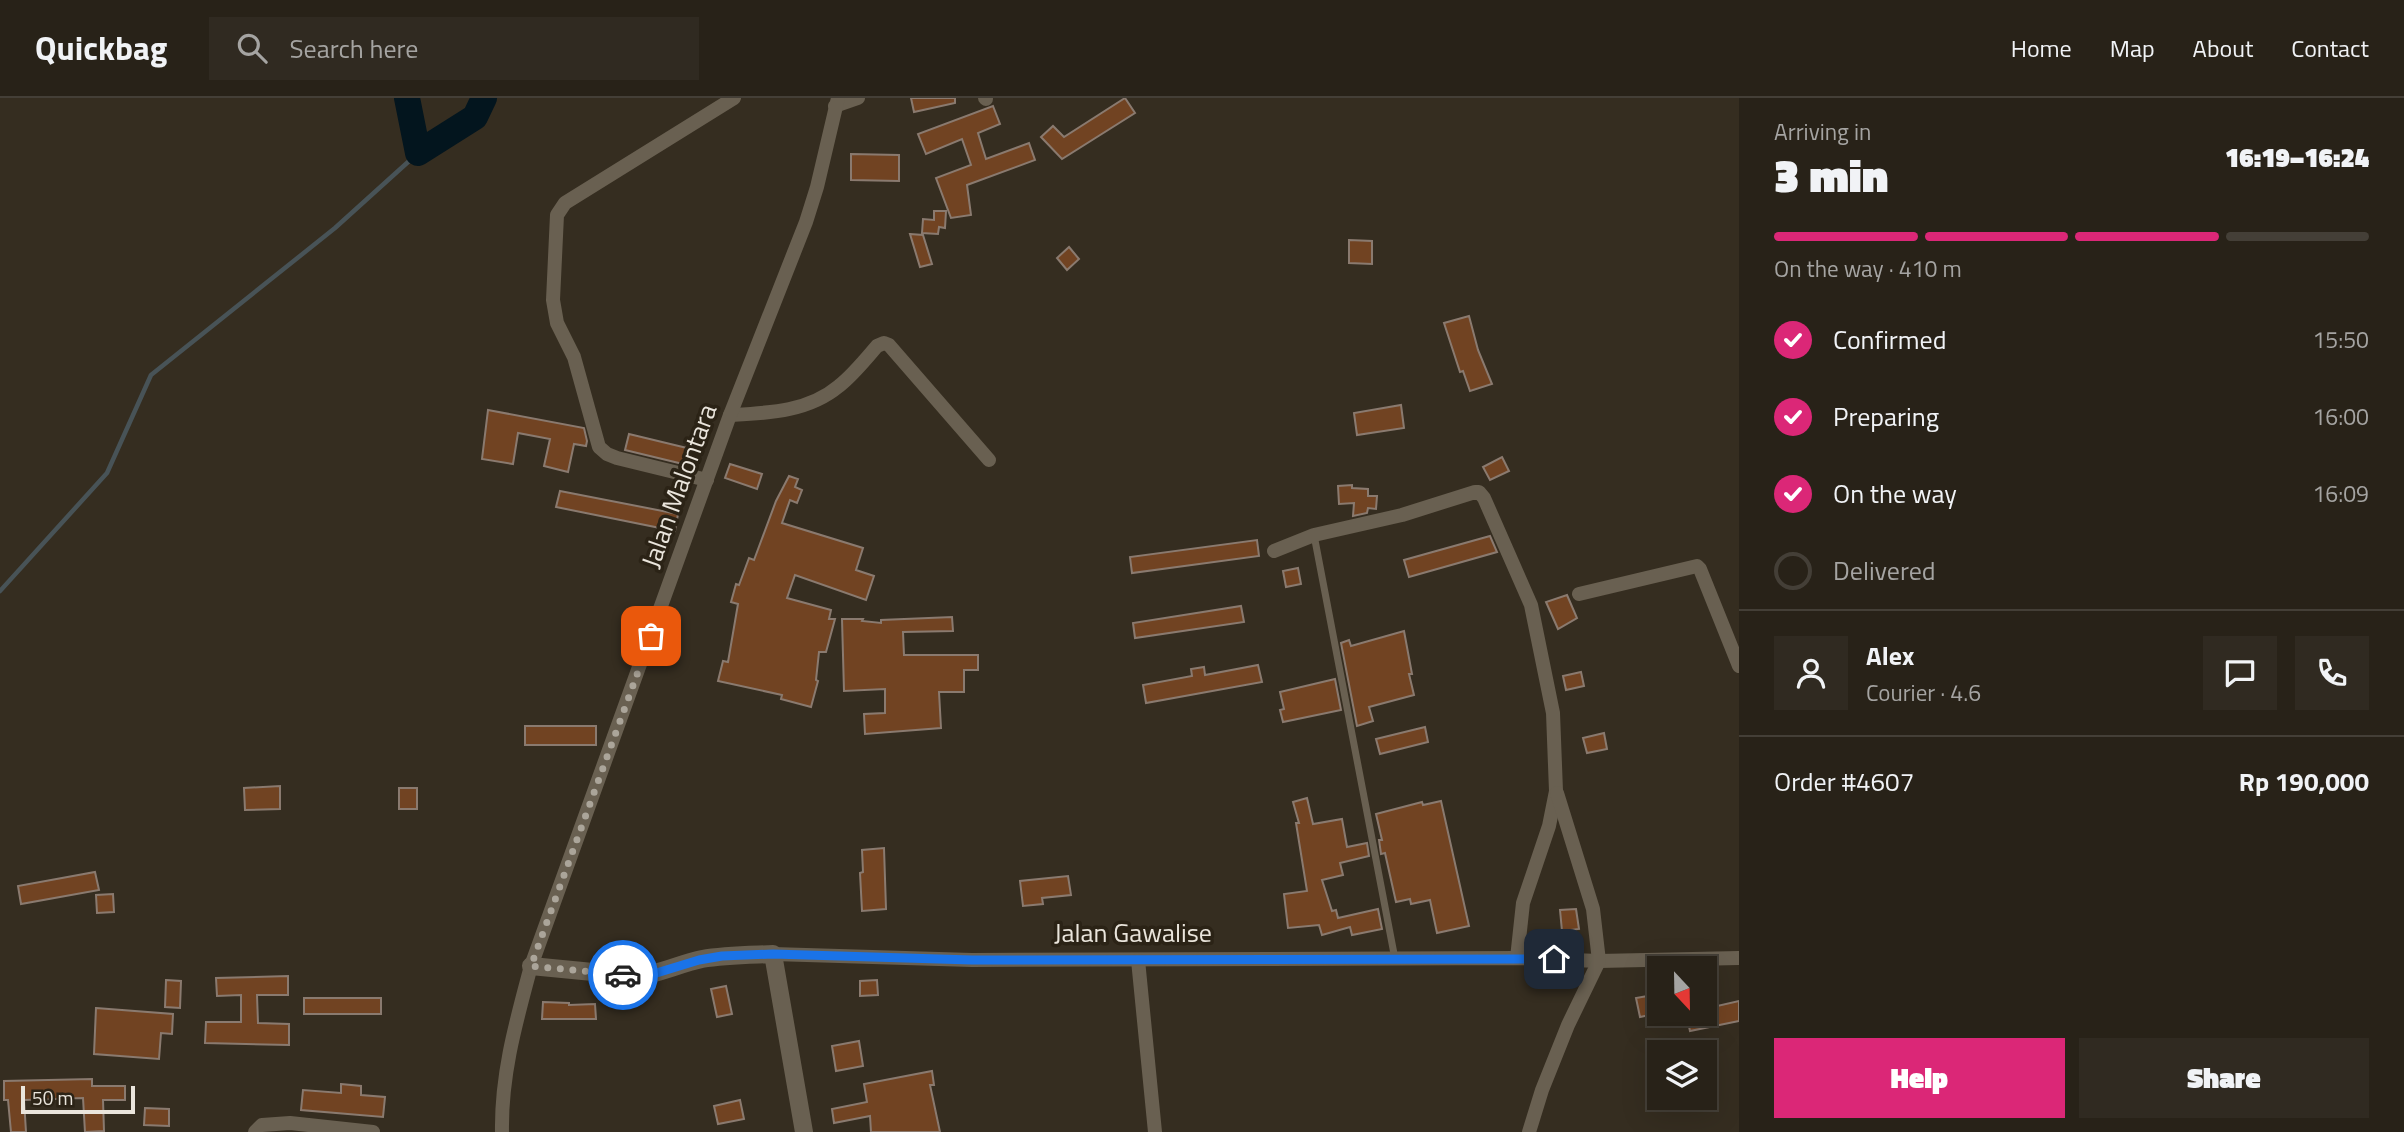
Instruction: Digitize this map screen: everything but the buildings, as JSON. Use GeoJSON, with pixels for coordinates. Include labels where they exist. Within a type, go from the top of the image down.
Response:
{"type":"FeatureCollection","features":[{"type":"Feature","properties":{"kind":"street"},"geometry":{"type":"LineString","coordinates":[[706,480],[617,458],[599,447],[574,357],[557,323],[553,300],[557,215],[565,203],[734,98]]}},
{"type":"Feature","properties":{"kind":"street"},"geometry":{"type":"LineString","coordinates":[[837,102],[858,98]]}},
{"type":"Feature","properties":{"kind":"street","name":"Jalan Malontara"},"geometry":{"type":"LineString","coordinates":[[502,1132],[503,1082],[531,966],[730,415],[806,222],[837,102]]}},
{"type":"Feature","properties":{"kind":"street"},"geometry":{"type":"LineString","coordinates":[[730,415],[784,412],[822,396],[841,385],[877,346],[884,343],[889,345],[989,460]]}},
{"type":"Feature","properties":{"kind":"street"},"geometry":{"type":"LineString","coordinates":[[1274,551],[1314,535],[1402,515],[1475,492],[1482,495],[1531,605],[1553,713],[1556,791],[1549,826],[1523,903],[1517,958]]}},
{"type":"Feature","properties":{"kind":"street"},"geometry":{"type":"LineString","coordinates":[[1579,594],[1696,566],[1700,569],[1739,666]]}},
{"type":"Feature","properties":{"kind":"street"},"geometry":{"type":"LineString","coordinates":[[1529,1132],[1542,1090],[1568,1026],[1599,961],[1593,909],[1556,791]]}},
{"type":"Feature","properties":{"kind":"street"},"geometry":{"type":"LineString","coordinates":[[773,954],[804,1132]]}},
{"type":"Feature","properties":{"kind":"street","name":"Jalan Gawalise"},"geometry":{"type":"LineString","coordinates":[[531,966],[634,976],[650,975],[722,956],[773,954],[972,960],[1517,958],[1599,961],[1739,958]]}},
{"type":"Feature","properties":{"kind":"street"},"geometry":{"type":"LineString","coordinates":[[1138,960],[1155,1132]]}},
{"type":"Feature","properties":{"kind":"street"},"geometry":{"type":"LineString","coordinates":[[255,1132],[262,1125],[290,1123],[373,1132]]}},
{"type":"Feature","properties":{"kind":"lane"},"geometry":{"type":"LineString","coordinates":[[1314,535],[1395,960]]}},
{"type":"Feature","properties":{"kind":"waterway"},"geometry":{"type":"LineString","coordinates":[[407,98],[418,153],[475,117],[484,98]]}},
{"type":"Feature","properties":{"kind":"waterway"},"geometry":{"type":"LineString","coordinates":[[0,591],[107,473],[151,375],[335,228],[418,153]]}},
{"type":"Feature","properties":{"kind":"way so far"},"geometry":{"type":"LineString","coordinates":[[623,975],[531,966],[651,636]]}},
{"type":"Feature","properties":{"kind":"route"},"geometry":{"type":"LineString","coordinates":[[623,975],[650,975],[722,956],[773,954],[972,960],[1554,959]]}}]}
